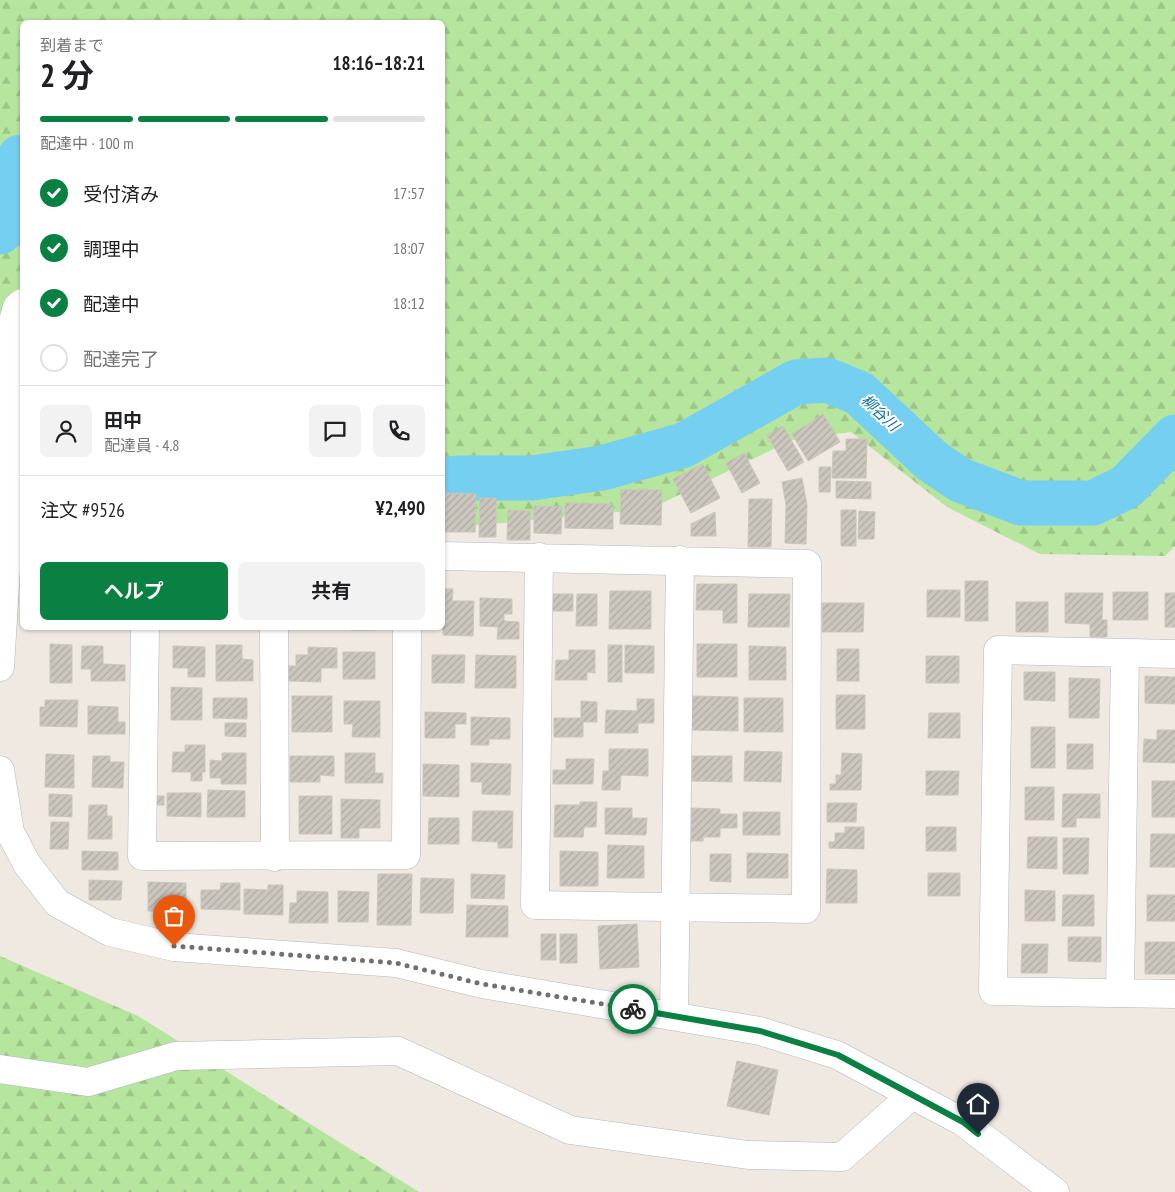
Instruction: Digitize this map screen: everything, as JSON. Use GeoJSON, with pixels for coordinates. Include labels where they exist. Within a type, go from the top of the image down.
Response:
{"type":"FeatureCollection","features":[{"type":"Feature","properties":{"kind":"street"},"geometry":{"type":"LineString","coordinates":[[0,667],[15,553],[4,396],[10,332],[16,307],[20,304]]}},
{"type":"Feature","properties":{"kind":"street"},"geometry":{"type":"LineString","coordinates":[[445,556],[538,557],[680,560],[807,564],[806,909],[535,906],[538,557]]}},
{"type":"Feature","properties":{"kind":"street"},"geometry":{"type":"LineString","coordinates":[[674,1016],[680,560]]}},
{"type":"Feature","properties":{"kind":"street"},"geometry":{"type":"LineString","coordinates":[[145,630],[142,856],[275,857],[406,855],[407,630]]}},
{"type":"Feature","properties":{"kind":"street"},"geometry":{"type":"LineString","coordinates":[[274,630],[275,857]]}},
{"type":"Feature","properties":{"kind":"street"},"geometry":{"type":"LineString","coordinates":[[1175,654],[998,650],[993,991],[1175,994]]}},
{"type":"Feature","properties":{"kind":"street"},"geometry":{"type":"LineString","coordinates":[[1120,993],[1125,654]]}},
{"type":"Feature","properties":{"kind":"street"},"geometry":{"type":"LineString","coordinates":[[0,770],[10,832],[27,864],[57,903],[110,932],[174,946],[396,963],[482,984],[760,1031],[838,1055],[963,1122],[1055,1192]]}},
{"type":"Feature","properties":{"kind":"street"},"geometry":{"type":"LineString","coordinates":[[0,1069],[88,1082],[176,1056],[398,1051],[570,1130],[748,1155],[842,1157],[912,1095]]}},
{"type":"Feature","properties":{"kind":"green space"},"geometry":{"type":"Polygon","coordinates":[[[0,0],[1175,0],[1175,546],[1165,556],[1040,554],[947,507],[851,432],[792,440],[650,509],[480,525],[445,525],[445,20],[20,20],[20,346],[0,363],[0,0]]]}},
{"type":"Feature","properties":{"kind":"green space"},"geometry":{"type":"Polygon","coordinates":[[[0,956],[138,1016],[419,1192],[0,1192],[0,956]]]}},
{"type":"Feature","properties":{"kind":"building"},"geometry":{"type":"Polygon","coordinates":[[[823,414],[840,442],[808,461],[792,434],[823,414]]]}},
{"type":"Feature","properties":{"kind":"building"},"geometry":{"type":"Polygon","coordinates":[[[783,426],[804,462],[788,471],[767,435],[783,426]]]}},
{"type":"Feature","properties":{"kind":"building"},"geometry":{"type":"Polygon","coordinates":[[[846,439],[867,439],[866,478],[832,478],[833,451],[846,451],[846,439]]]}},
{"type":"Feature","properties":{"kind":"building"},"geometry":{"type":"Polygon","coordinates":[[[744,453],[760,483],[742,493],[726,463],[744,453]]]}},
{"type":"Feature","properties":{"kind":"building"},"geometry":{"type":"Polygon","coordinates":[[[703,464],[720,498],[691,513],[673,479],[703,464]]]}},
{"type":"Feature","properties":{"kind":"building"},"geometry":{"type":"Polygon","coordinates":[[[819,467],[831,467],[830,492],[819,492],[819,467]]]}},
{"type":"Feature","properties":{"kind":"building"},"geometry":{"type":"Polygon","coordinates":[[[802,478],[807,505],[806,544],[785,543],[786,505],[782,482],[802,478]]]}},
{"type":"Feature","properties":{"kind":"building"},"geometry":{"type":"Polygon","coordinates":[[[836,481],[871,482],[871,499],[836,498],[836,481]]]}},
{"type":"Feature","properties":{"kind":"building"},"geometry":{"type":"Polygon","coordinates":[[[621,490],[662,490],[661,525],[620,524],[621,490]]]}},
{"type":"Feature","properties":{"kind":"building"},"geometry":{"type":"Polygon","coordinates":[[[445,493],[476,494],[475,532],[445,532],[445,493]]]}},
{"type":"Feature","properties":{"kind":"building"},"geometry":{"type":"Polygon","coordinates":[[[480,498],[496,498],[496,537],[479,537],[480,498]]]}},
{"type":"Feature","properties":{"kind":"building"},"geometry":{"type":"Polygon","coordinates":[[[749,499],[772,499],[771,547],[748,547],[749,499]]]}},
{"type":"Feature","properties":{"kind":"building"},"geometry":{"type":"Polygon","coordinates":[[[565,503],[613,504],[613,529],[565,528],[565,503]]]}},
{"type":"Feature","properties":{"kind":"building"},"geometry":{"type":"Polygon","coordinates":[[[534,506],[562,507],[561,534],[534,533],[534,506]]]}},
{"type":"Feature","properties":{"kind":"building"},"geometry":{"type":"Polygon","coordinates":[[[508,510],[530,511],[530,540],[507,540],[508,510]]]}},
{"type":"Feature","properties":{"kind":"building"},"geometry":{"type":"Polygon","coordinates":[[[841,510],[856,510],[856,546],[841,546],[841,510]]]}},
{"type":"Feature","properties":{"kind":"building"},"geometry":{"type":"Polygon","coordinates":[[[859,511],[875,512],[874,539],[858,539],[859,511]]]}},
{"type":"Feature","properties":{"kind":"building"},"geometry":{"type":"Polygon","coordinates":[[[715,512],[716,536],[691,536],[691,524],[715,512]]]}},
{"type":"Feature","properties":{"kind":"building"},"geometry":{"type":"Polygon","coordinates":[[[965,581],[988,581],[988,621],[965,621],[965,581]]]}},
{"type":"Feature","properties":{"kind":"building"},"geometry":{"type":"Polygon","coordinates":[[[697,584],[737,584],[737,623],[723,623],[723,610],[696,610],[697,584]]]}},
{"type":"Feature","properties":{"kind":"building"},"geometry":{"type":"Polygon","coordinates":[[[445,589],[453,589],[452,601],[474,601],[473,636],[443,635],[443,630],[445,630],[445,589]]]}},
{"type":"Feature","properties":{"kind":"building"},"geometry":{"type":"Polygon","coordinates":[[[927,590],[960,590],[960,617],[927,617],[927,590]]]}},
{"type":"Feature","properties":{"kind":"building"},"geometry":{"type":"Polygon","coordinates":[[[610,591],[651,591],[651,629],[609,629],[610,591]]]}},
{"type":"Feature","properties":{"kind":"building"},"geometry":{"type":"Polygon","coordinates":[[[1113,592],[1148,592],[1148,620],[1113,620],[1113,592]]]}},
{"type":"Feature","properties":{"kind":"building"},"geometry":{"type":"Polygon","coordinates":[[[1065,593],[1103,593],[1102,620],[1107,620],[1107,637],[1090,637],[1090,624],[1065,623],[1065,593]]]}},
{"type":"Feature","properties":{"kind":"building"},"geometry":{"type":"Polygon","coordinates":[[[1165,593],[1175,593],[1175,627],[1165,627],[1165,593]]]}},
{"type":"Feature","properties":{"kind":"building"},"geometry":{"type":"Polygon","coordinates":[[[549,594],[573,594],[573,611],[549,611],[549,594]]]}},
{"type":"Feature","properties":{"kind":"building"},"geometry":{"type":"Polygon","coordinates":[[[577,594],[597,594],[597,626],[576,626],[577,594]]]}},
{"type":"Feature","properties":{"kind":"building"},"geometry":{"type":"Polygon","coordinates":[[[749,594],[790,594],[789,627],[748,627],[749,594]]]}},
{"type":"Feature","properties":{"kind":"building"},"geometry":{"type":"Polygon","coordinates":[[[480,598],[512,599],[512,614],[504,614],[504,621],[519,622],[519,639],[497,639],[498,627],[480,626],[480,598]]]}},
{"type":"Feature","properties":{"kind":"building"},"geometry":{"type":"Polygon","coordinates":[[[1016,602],[1048,602],[1048,632],[1016,632],[1016,602]]]}},
{"type":"Feature","properties":{"kind":"building"},"geometry":{"type":"Polygon","coordinates":[[[822,603],[864,603],[863,632],[822,632],[822,603]]]}},
{"type":"Feature","properties":{"kind":"building"},"geometry":{"type":"Polygon","coordinates":[[[50,644],[72,645],[72,683],[50,683],[50,644]]]}},
{"type":"Feature","properties":{"kind":"building"},"geometry":{"type":"Polygon","coordinates":[[[697,644],[737,644],[737,677],[697,677],[697,644]]]}},
{"type":"Feature","properties":{"kind":"building"},"geometry":{"type":"Polygon","coordinates":[[[216,645],[242,645],[242,659],[253,660],[253,681],[216,681],[216,645]]]}},
{"type":"Feature","properties":{"kind":"building"},"geometry":{"type":"Polygon","coordinates":[[[608,645],[622,645],[622,682],[608,682],[608,645]]]}},
{"type":"Feature","properties":{"kind":"building"},"geometry":{"type":"Polygon","coordinates":[[[625,645],[654,646],[654,673],[625,673],[625,645]]]}},
{"type":"Feature","properties":{"kind":"building"},"geometry":{"type":"Polygon","coordinates":[[[82,646],[103,646],[103,664],[125,665],[125,681],[91,681],[91,669],[81,669],[82,646]]]}},
{"type":"Feature","properties":{"kind":"building"},"geometry":{"type":"Polygon","coordinates":[[[173,646],[205,647],[205,677],[188,677],[188,668],[173,668],[173,646]]]}},
{"type":"Feature","properties":{"kind":"building"},"geometry":{"type":"Polygon","coordinates":[[[749,646],[786,647],[786,680],[749,680],[749,646]]]}},
{"type":"Feature","properties":{"kind":"building"},"geometry":{"type":"Polygon","coordinates":[[[308,647],[337,648],[337,668],[321,668],[321,682],[288,681],[288,666],[296,666],[296,655],[308,655],[308,647]]]}},
{"type":"Feature","properties":{"kind":"building"},"geometry":{"type":"Polygon","coordinates":[[[837,649],[859,649],[859,681],[837,681],[837,649]]]}},
{"type":"Feature","properties":{"kind":"building"},"geometry":{"type":"Polygon","coordinates":[[[569,650],[595,650],[595,673],[587,672],[587,680],[555,680],[556,660],[569,660],[569,650]]]}},
{"type":"Feature","properties":{"kind":"building"},"geometry":{"type":"Polygon","coordinates":[[[343,652],[375,652],[375,679],[343,679],[343,652]]]}},
{"type":"Feature","properties":{"kind":"building"},"geometry":{"type":"Polygon","coordinates":[[[432,655],[465,655],[464,683],[432,683],[432,655]]]}},
{"type":"Feature","properties":{"kind":"building"},"geometry":{"type":"Polygon","coordinates":[[[476,655],[516,656],[516,688],[475,688],[476,655]]]}},
{"type":"Feature","properties":{"kind":"building"},"geometry":{"type":"Polygon","coordinates":[[[926,656],[959,656],[959,683],[926,683],[926,656]]]}},
{"type":"Feature","properties":{"kind":"building"},"geometry":{"type":"Polygon","coordinates":[[[1024,672],[1055,672],[1055,701],[1024,700],[1024,672]]]}},
{"type":"Feature","properties":{"kind":"building"},"geometry":{"type":"Polygon","coordinates":[[[1145,676],[1175,677],[1175,704],[1145,703],[1145,676]]]}},
{"type":"Feature","properties":{"kind":"building"},"geometry":{"type":"Polygon","coordinates":[[[1069,678],[1100,679],[1099,718],[1069,718],[1069,678]]]}},
{"type":"Feature","properties":{"kind":"building"},"geometry":{"type":"Polygon","coordinates":[[[171,687],[202,688],[202,720],[171,720],[171,687]]]}},
{"type":"Feature","properties":{"kind":"building"},"geometry":{"type":"Polygon","coordinates":[[[836,695],[865,695],[865,729],[836,729],[836,695]]]}},
{"type":"Feature","properties":{"kind":"building"},"geometry":{"type":"Polygon","coordinates":[[[292,696],[332,696],[332,732],[292,732],[292,696]]]}},
{"type":"Feature","properties":{"kind":"building"},"geometry":{"type":"Polygon","coordinates":[[[691,696],[738,697],[738,731],[690,730],[691,696]]]}},
{"type":"Feature","properties":{"kind":"building"},"geometry":{"type":"Polygon","coordinates":[[[213,698],[247,698],[247,719],[213,718],[213,698]]]}},
{"type":"Feature","properties":{"kind":"building"},"geometry":{"type":"Polygon","coordinates":[[[744,698],[783,698],[783,732],[744,732],[744,698]]]}},
{"type":"Feature","properties":{"kind":"building"},"geometry":{"type":"Polygon","coordinates":[[[637,699],[654,699],[654,723],[638,723],[638,733],[605,733],[606,710],[637,711],[637,699]]]}},
{"type":"Feature","properties":{"kind":"building"},"geometry":{"type":"Polygon","coordinates":[[[45,700],[78,700],[77,727],[40,726],[40,707],[45,707],[45,700]]]}},
{"type":"Feature","properties":{"kind":"building"},"geometry":{"type":"Polygon","coordinates":[[[344,701],[380,701],[380,737],[352,737],[353,724],[344,724],[344,701]]]}},
{"type":"Feature","properties":{"kind":"building"},"geometry":{"type":"Polygon","coordinates":[[[581,701],[597,702],[597,722],[583,722],[583,737],[554,737],[554,718],[581,718],[581,701]]]}},
{"type":"Feature","properties":{"kind":"building"},"geometry":{"type":"Polygon","coordinates":[[[88,706],[118,707],[118,722],[125,722],[125,734],[88,734],[88,706]]]}},
{"type":"Feature","properties":{"kind":"building"},"geometry":{"type":"Polygon","coordinates":[[[425,712],[466,713],[466,724],[455,724],[455,738],[425,738],[425,712]]]}},
{"type":"Feature","properties":{"kind":"building"},"geometry":{"type":"Polygon","coordinates":[[[929,713],[960,713],[960,738],[928,738],[929,713]]]}},
{"type":"Feature","properties":{"kind":"building"},"geometry":{"type":"Polygon","coordinates":[[[471,717],[510,718],[510,739],[489,739],[489,745],[471,745],[471,717]]]}},
{"type":"Feature","properties":{"kind":"building"},"geometry":{"type":"Polygon","coordinates":[[[225,723],[246,723],[246,737],[225,736],[225,723]]]}},
{"type":"Feature","properties":{"kind":"building"},"geometry":{"type":"Polygon","coordinates":[[[1031,727],[1055,727],[1055,768],[1031,768],[1031,727]]]}},
{"type":"Feature","properties":{"kind":"building"},"geometry":{"type":"Polygon","coordinates":[[[1157,730],[1175,730],[1175,763],[1143,762],[1144,739],[1157,740],[1157,730]]]}},
{"type":"Feature","properties":{"kind":"building"},"geometry":{"type":"Polygon","coordinates":[[[1067,744],[1093,744],[1093,769],[1067,769],[1067,744]]]}},
{"type":"Feature","properties":{"kind":"building"},"geometry":{"type":"Polygon","coordinates":[[[185,745],[205,745],[205,772],[202,772],[202,781],[191,781],[191,772],[172,772],[173,752],[185,752],[185,745]]]}},
{"type":"Feature","properties":{"kind":"building"},"geometry":{"type":"Polygon","coordinates":[[[609,749],[648,749],[648,776],[621,775],[620,790],[602,790],[603,771],[609,771],[609,749]]]}},
{"type":"Feature","properties":{"kind":"building"},"geometry":{"type":"Polygon","coordinates":[[[745,751],[782,752],[781,782],[744,781],[745,751]]]}},
{"type":"Feature","properties":{"kind":"building"},"geometry":{"type":"Polygon","coordinates":[[[222,753],[246,753],[246,784],[221,784],[221,778],[210,778],[210,760],[222,761],[222,753]]]}},
{"type":"Feature","properties":{"kind":"building"},"geometry":{"type":"Polygon","coordinates":[[[345,753],[375,753],[375,773],[383,773],[383,783],[345,783],[345,753]]]}},
{"type":"Feature","properties":{"kind":"building"},"geometry":{"type":"Polygon","coordinates":[[[842,753],[862,754],[861,790],[830,790],[830,784],[836,784],[836,775],[841,775],[842,753]]]}},
{"type":"Feature","properties":{"kind":"building"},"geometry":{"type":"Polygon","coordinates":[[[46,754],[74,755],[74,788],[45,787],[46,754]]]}},
{"type":"Feature","properties":{"kind":"building"},"geometry":{"type":"Polygon","coordinates":[[[93,756],[110,756],[110,762],[124,762],[123,788],[92,787],[93,756]]]}},
{"type":"Feature","properties":{"kind":"building"},"geometry":{"type":"Polygon","coordinates":[[[290,756],[334,756],[334,776],[320,775],[320,782],[290,782],[290,756]]]}},
{"type":"Feature","properties":{"kind":"building"},"geometry":{"type":"Polygon","coordinates":[[[692,756],[732,756],[732,782],[692,781],[692,756]]]}},
{"type":"Feature","properties":{"kind":"building"},"geometry":{"type":"Polygon","coordinates":[[[566,759],[594,759],[593,784],[553,784],[553,770],[566,770],[566,759]]]}},
{"type":"Feature","properties":{"kind":"building"},"geometry":{"type":"Polygon","coordinates":[[[471,763],[511,764],[510,795],[482,794],[482,782],[471,782],[471,763]]]}},
{"type":"Feature","properties":{"kind":"building"},"geometry":{"type":"Polygon","coordinates":[[[423,764],[459,765],[459,797],[423,796],[423,764]]]}},
{"type":"Feature","properties":{"kind":"building"},"geometry":{"type":"Polygon","coordinates":[[[926,771],[959,771],[958,795],[926,795],[926,771]]]}},
{"type":"Feature","properties":{"kind":"building"},"geometry":{"type":"Polygon","coordinates":[[[1152,781],[1175,781],[1175,817],[1152,817],[1152,781]]]}},
{"type":"Feature","properties":{"kind":"building"},"geometry":{"type":"Polygon","coordinates":[[[1025,787],[1054,787],[1054,820],[1025,820],[1025,787]]]}},
{"type":"Feature","properties":{"kind":"building"},"geometry":{"type":"Polygon","coordinates":[[[208,790],[245,791],[245,817],[207,817],[208,790]]]}},
{"type":"Feature","properties":{"kind":"building"},"geometry":{"type":"Polygon","coordinates":[[[167,793],[201,793],[201,817],[167,816],[167,793]]]}},
{"type":"Feature","properties":{"kind":"building"},"geometry":{"type":"Polygon","coordinates":[[[49,794],[72,795],[72,817],[49,816],[49,794]]]}},
{"type":"Feature","properties":{"kind":"building"},"geometry":{"type":"Polygon","coordinates":[[[1063,794],[1100,794],[1100,818],[1076,818],[1076,827],[1062,827],[1063,794]]]}},
{"type":"Feature","properties":{"kind":"building"},"geometry":{"type":"Polygon","coordinates":[[[154,796],[164,796],[164,805],[154,805],[154,796]]]}},
{"type":"Feature","properties":{"kind":"building"},"geometry":{"type":"Polygon","coordinates":[[[299,796],[332,796],[332,834],[299,834],[299,796]]]}},
{"type":"Feature","properties":{"kind":"building"},"geometry":{"type":"Polygon","coordinates":[[[341,799],[380,800],[380,828],[359,828],[359,838],[341,838],[341,799]]]}},
{"type":"Feature","properties":{"kind":"building"},"geometry":{"type":"Polygon","coordinates":[[[580,802],[597,802],[596,827],[584,827],[583,837],[554,837],[555,805],[580,805],[580,802]]]}},
{"type":"Feature","properties":{"kind":"building"},"geometry":{"type":"Polygon","coordinates":[[[827,803],[857,803],[856,822],[827,822],[827,803]]]}},
{"type":"Feature","properties":{"kind":"building"},"geometry":{"type":"Polygon","coordinates":[[[89,805],[107,805],[107,816],[112,816],[112,839],[88,839],[89,805]]]}},
{"type":"Feature","properties":{"kind":"building"},"geometry":{"type":"Polygon","coordinates":[[[605,808],[632,808],[632,818],[647,818],[646,835],[605,834],[605,808]]]}},
{"type":"Feature","properties":{"kind":"building"},"geometry":{"type":"Polygon","coordinates":[[[691,808],[720,809],[720,814],[737,814],[737,828],[720,828],[720,837],[703,837],[703,841],[691,841],[691,808]]]}},
{"type":"Feature","properties":{"kind":"building"},"geometry":{"type":"Polygon","coordinates":[[[473,811],[513,811],[512,848],[498,848],[498,842],[472,841],[473,811]]]}},
{"type":"Feature","properties":{"kind":"building"},"geometry":{"type":"Polygon","coordinates":[[[743,812],[780,812],[780,835],[743,835],[743,812]]]}},
{"type":"Feature","properties":{"kind":"building"},"geometry":{"type":"Polygon","coordinates":[[[429,818],[459,818],[459,844],[428,844],[429,818]]]}},
{"type":"Feature","properties":{"kind":"building"},"geometry":{"type":"Polygon","coordinates":[[[51,822],[69,822],[68,849],[50,849],[51,822]]]}},
{"type":"Feature","properties":{"kind":"building"},"geometry":{"type":"Polygon","coordinates":[[[845,827],[864,827],[864,849],[829,848],[829,842],[835,842],[835,833],[845,833],[845,827]]]}},
{"type":"Feature","properties":{"kind":"building"},"geometry":{"type":"Polygon","coordinates":[[[926,827],[956,827],[956,851],[926,851],[926,827]]]}},
{"type":"Feature","properties":{"kind":"building"},"geometry":{"type":"Polygon","coordinates":[[[1151,834],[1175,834],[1175,867],[1150,867],[1151,834]]]}},
{"type":"Feature","properties":{"kind":"building"},"geometry":{"type":"Polygon","coordinates":[[[1028,837],[1057,837],[1057,869],[1027,868],[1028,837]]]}},
{"type":"Feature","properties":{"kind":"building"},"geometry":{"type":"Polygon","coordinates":[[[1063,838],[1089,838],[1088,874],[1063,874],[1063,838]]]}},
{"type":"Feature","properties":{"kind":"building"},"geometry":{"type":"Polygon","coordinates":[[[608,845],[644,846],[644,878],[607,878],[608,845]]]}},
{"type":"Feature","properties":{"kind":"building"},"geometry":{"type":"Polygon","coordinates":[[[82,851],[118,852],[118,870],[82,870],[82,851]]]}},
{"type":"Feature","properties":{"kind":"building"},"geometry":{"type":"Polygon","coordinates":[[[560,851],[598,852],[598,886],[560,886],[560,851]]]}},
{"type":"Feature","properties":{"kind":"building"},"geometry":{"type":"Polygon","coordinates":[[[747,853],[788,854],[788,878],[747,878],[747,853]]]}},
{"type":"Feature","properties":{"kind":"building"},"geometry":{"type":"Polygon","coordinates":[[[710,854],[731,854],[731,882],[710,881],[710,854]]]}},
{"type":"Feature","properties":{"kind":"building"},"geometry":{"type":"Polygon","coordinates":[[[827,869],[857,870],[857,903],[826,903],[827,869]]]}},
{"type":"Feature","properties":{"kind":"building"},"geometry":{"type":"Polygon","coordinates":[[[928,873],[960,873],[960,896],[928,896],[928,873]]]}},
{"type":"Feature","properties":{"kind":"building"},"geometry":{"type":"Polygon","coordinates":[[[378,874],[412,874],[411,925],[377,925],[378,874]]]}},
{"type":"Feature","properties":{"kind":"building"},"geometry":{"type":"Polygon","coordinates":[[[471,874],[505,875],[504,899],[471,898],[471,874]]]}},
{"type":"Feature","properties":{"kind":"building"},"geometry":{"type":"Polygon","coordinates":[[[421,878],[454,879],[453,913],[420,913],[421,878]]]}},
{"type":"Feature","properties":{"kind":"building"},"geometry":{"type":"Polygon","coordinates":[[[89,880],[122,881],[121,900],[89,900],[89,880]]]}},
{"type":"Feature","properties":{"kind":"building"},"geometry":{"type":"Polygon","coordinates":[[[148,882],[186,883],[186,912],[148,911],[148,882]]]}},
{"type":"Feature","properties":{"kind":"building"},"geometry":{"type":"Polygon","coordinates":[[[221,883],[240,883],[240,910],[201,909],[201,890],[220,890],[221,883]]]}},
{"type":"Feature","properties":{"kind":"building"},"geometry":{"type":"Polygon","coordinates":[[[268,885],[283,885],[283,915],[244,914],[244,889],[268,890],[268,885]]]}},
{"type":"Feature","properties":{"kind":"building"},"geometry":{"type":"Polygon","coordinates":[[[1025,890],[1055,891],[1055,921],[1025,921],[1025,890]]]}},
{"type":"Feature","properties":{"kind":"building"},"geometry":{"type":"Polygon","coordinates":[[[297,891],[328,892],[328,923],[289,923],[290,903],[297,903],[297,891]]]}},
{"type":"Feature","properties":{"kind":"building"},"geometry":{"type":"Polygon","coordinates":[[[338,891],[369,892],[368,922],[338,922],[338,891]]]}},
{"type":"Feature","properties":{"kind":"building"},"geometry":{"type":"Polygon","coordinates":[[[1063,895],[1094,895],[1094,926],[1062,926],[1063,895]]]}},
{"type":"Feature","properties":{"kind":"building"},"geometry":{"type":"Polygon","coordinates":[[[1147,895],[1175,895],[1175,921],[1147,921],[1147,895]]]}},
{"type":"Feature","properties":{"kind":"building"},"geometry":{"type":"Polygon","coordinates":[[[467,905],[508,906],[508,937],[466,937],[467,905]]]}},
{"type":"Feature","properties":{"kind":"building"},"geometry":{"type":"Polygon","coordinates":[[[637,924],[639,967],[600,969],[598,926],[637,924]]]}},
{"type":"Feature","properties":{"kind":"building"},"geometry":{"type":"Polygon","coordinates":[[[541,934],[556,934],[556,960],[541,960],[541,934]]]}},
{"type":"Feature","properties":{"kind":"building"},"geometry":{"type":"Polygon","coordinates":[[[560,934],[577,934],[577,963],[560,963],[560,934]]]}},
{"type":"Feature","properties":{"kind":"building"},"geometry":{"type":"Polygon","coordinates":[[[1068,937],[1101,937],[1101,962],[1068,961],[1068,937]]]}},
{"type":"Feature","properties":{"kind":"building"},"geometry":{"type":"Polygon","coordinates":[[[1145,942],[1175,942],[1175,974],[1145,974],[1145,942]]]}},
{"type":"Feature","properties":{"kind":"building"},"geometry":{"type":"Polygon","coordinates":[[[1022,944],[1048,944],[1047,973],[1021,973],[1022,944]]]}},
{"type":"Feature","properties":{"kind":"building"},"geometry":{"type":"Polygon","coordinates":[[[737,1061],[778,1070],[769,1115],[727,1106],[737,1061]]]}},
{"type":"Feature","properties":{"kind":"waterway","name":"柳谷川"},"geometry":{"type":"LineString","coordinates":[[0,232],[8,174],[20,157]]}},
{"type":"Feature","properties":{"kind":"waterway","name":"柳谷川"},"geometry":{"type":"LineString","coordinates":[[445,480],[532,478],[602,468],[684,445],[796,382],[827,380],[859,393],[932,461],[960,480],[1021,503],[1093,503],[1126,487],[1175,437]]}},
{"type":"Feature","properties":{"kind":"way so far"},"geometry":{"type":"LineString","coordinates":[[174,946],[396,963],[482,984],[633,1009]]}},
{"type":"Feature","properties":{"kind":"route"},"geometry":{"type":"LineString","coordinates":[[633,1009],[760,1031],[838,1055],[963,1122],[978,1134]]}}]}
